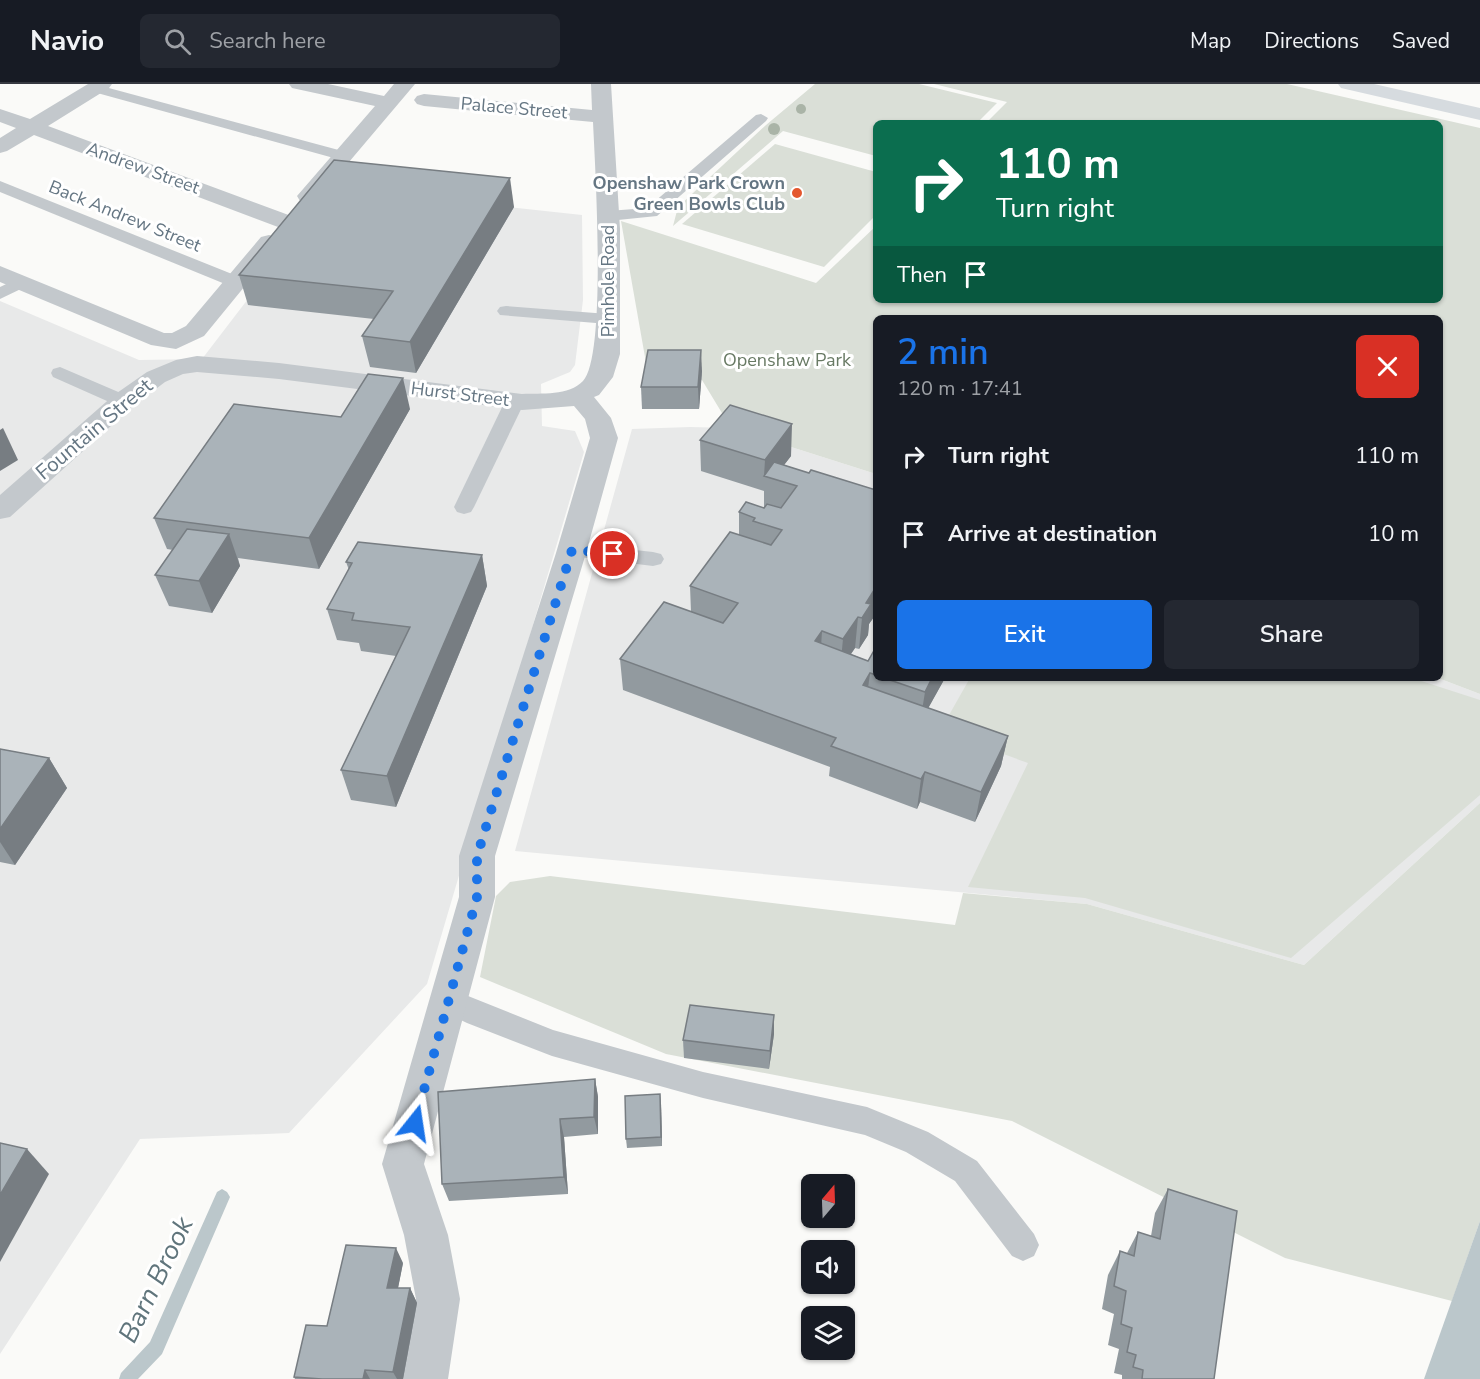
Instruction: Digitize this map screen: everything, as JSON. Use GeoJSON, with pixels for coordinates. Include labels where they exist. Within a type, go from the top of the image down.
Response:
{"type":"FeatureCollection","features":[{"type":"Feature","properties":{"kind":"highway"},"geometry":{"type":"LineString","coordinates":[[1348,84],[1480,113]]}},
{"type":"Feature","properties":{"kind":"street"},"geometry":{"type":"LineString","coordinates":[[299,84],[390,103]]}},
{"type":"Feature","properties":{"kind":"street"},"geometry":{"type":"LineString","coordinates":[[7,283],[160,340],[176,341],[187,337],[202,324],[341,155],[405,84]]}},
{"type":"Feature","properties":{"kind":"street","name":"Pimhole Road"},"geometry":{"type":"LineString","coordinates":[[579,395],[594,386],[600,377],[607,354],[608,216],[601,84]]}},
{"type":"Feature","properties":{"kind":"street"},"geometry":{"type":"LineString","coordinates":[[0,147],[99,86]]}},
{"type":"Feature","properties":{"kind":"street","name":"Palace Street"},"geometry":{"type":"LineString","coordinates":[[424,100],[603,117]]}},
{"type":"Feature","properties":{"kind":"street","name":"Andrew Street"},"geometry":{"type":"LineString","coordinates":[[0,115],[286,222]]}},
{"type":"Feature","properties":{"kind":"street","name":"Hurst Street"},"geometry":{"type":"LineString","coordinates":[[197,364],[302,374],[515,401],[558,400],[579,395]]}},
{"type":"Feature","properties":{"kind":"street","name":"Fountain Street"},"geometry":{"type":"LineString","coordinates":[[0,510],[123,401],[156,377],[176,368],[197,364]]}},
{"type":"Feature","properties":{"kind":"street"},"geometry":{"type":"LineString","coordinates":[[425,1379],[438,1299],[426,1235],[403,1164],[477,897],[477,856],[572,550],[604,438],[598,418],[579,395]]}},
{"type":"Feature","properties":{"kind":"lane"},"geometry":{"type":"LineString","coordinates":[[99,86],[341,155]]}},
{"type":"Feature","properties":{"kind":"lane"},"geometry":{"type":"LineString","coordinates":[[608,216],[651,213],[761,118]]}},
{"type":"Feature","properties":{"kind":"lane","name":"Back Andrew Street"},"geometry":{"type":"LineString","coordinates":[[0,186],[236,282]]}},
{"type":"Feature","properties":{"kind":"lane"},"geometry":{"type":"LineString","coordinates":[[506,311],[608,319]]}},
{"type":"Feature","properties":{"kind":"lane"},"geometry":{"type":"LineString","coordinates":[[60,373],[123,401]]}},
{"type":"Feature","properties":{"kind":"lane"},"geometry":{"type":"LineString","coordinates":[[464,507],[515,401]]}},
{"type":"Feature","properties":{"kind":"lane"},"geometry":{"type":"LineString","coordinates":[[572,550],[653,559]]}},
{"type":"Feature","properties":{"kind":"lane"},"geometry":{"type":"LineString","coordinates":[[448,1000],[477,1014],[552,1043],[703,1085],[867,1121],[917,1142],[966,1171],[1023,1245]]}},
{"type":"Feature","properties":{"kind":"shaded area"},"geometry":{"type":"Polygon","coordinates":[[[333,188],[582,215],[583,300],[575,365],[570,372],[541,384],[542,426],[575,431],[584,452],[427,984],[289,1133],[140,1139],[0,1354],[0,301],[139,360],[202,359],[333,188]]]}},
{"type":"Feature","properties":{"kind":"shaded area"},"geometry":{"type":"Polygon","coordinates":[[[731,428],[873,473],[873,681],[1443,680],[1480,694],[1480,803],[1304,965],[1087,904],[515,851],[632,429],[731,428]]]}},
{"type":"Feature","properties":{"kind":"shaded area"},"geometry":{"type":"Polygon","coordinates":[[[1480,1221],[1480,1379],[1424,1379],[1480,1221]]]}},
{"type":"Feature","properties":{"kind":"green space","name":"Openshaw Park Crown Green Bowls Club"},"geometry":{"type":"Polygon","coordinates":[[[815,84],[919,84],[997,103],[980,120],[873,120],[873,155],[783,131],[673,226],[678,207],[766,125],[815,84]]]}},
{"type":"Feature","properties":{"kind":"green space","name":"Openshaw Park"},"geometry":{"type":"Polygon","coordinates":[[[934,84],[1287,84],[1480,128],[1480,694],[1443,680],[1443,315],[873,315],[873,473],[731,428],[702,380],[686,373],[648,374],[621,221],[816,283],[873,229],[873,303],[1443,303],[1443,120],[989,120],[1007,102],[934,84]]]}},
{"type":"Feature","properties":{"kind":"green space","name":"Openshaw Park Crown Green Bowls Club"},"geometry":{"type":"Polygon","coordinates":[[[775,144],[873,171],[873,218],[824,267],[682,224],[775,144]]]}},
{"type":"Feature","properties":{"kind":"green space"},"geometry":{"type":"Polygon","coordinates":[[[968,681],[1421,681],[1480,700],[1480,795],[1291,958],[1085,898],[968,887],[1028,763],[940,731],[968,681]]]}},
{"type":"Feature","properties":{"kind":"green space"},"geometry":{"type":"Polygon","coordinates":[[[1480,803],[1480,1221],[1452,1301],[1285,1258],[1012,1121],[666,1054],[480,977],[496,896],[510,882],[550,876],[955,925],[963,893],[1087,904],[1304,965],[1480,803]]]}},
{"type":"Feature","properties":{"kind":"building"},"geometry":{"type":"Polygon","coordinates":[[[334,160],[510,178],[410,342],[362,336],[393,291],[239,275],[334,160]]]}},
{"type":"Feature","properties":{"kind":"building"},"geometry":{"type":"Polygon","coordinates":[[[648,350],[701,350],[698,387],[641,387],[648,350]]]}},
{"type":"Feature","properties":{"kind":"building"},"geometry":{"type":"Polygon","coordinates":[[[368,374],[403,378],[309,538],[154,518],[234,404],[341,417],[368,374]]]}},
{"type":"Feature","properties":{"kind":"building"},"geometry":{"type":"Polygon","coordinates":[[[730,405],[792,424],[765,460],[700,440],[730,405]]]}},
{"type":"Feature","properties":{"kind":"building"},"geometry":{"type":"Polygon","coordinates":[[[774,462],[809,473],[811,470],[873,489],[873,592],[866,603],[871,604],[862,618],[858,617],[843,639],[822,631],[815,641],[868,661],[873,652],[873,674],[870,673],[863,685],[1008,736],[981,792],[925,772],[921,779],[831,746],[836,738],[620,659],[664,602],[723,623],[738,603],[690,586],[730,532],[771,545],[782,530],[753,521],[755,518],[739,512],[746,502],[764,508],[767,504],[781,508],[797,486],[764,476],[774,462]]]}},
{"type":"Feature","properties":{"kind":"building"},"geometry":{"type":"Polygon","coordinates":[[[187,529],[229,534],[199,581],[155,575],[187,529]]]}},
{"type":"Feature","properties":{"kind":"building"},"geometry":{"type":"Polygon","coordinates":[[[358,542],[482,555],[387,776],[341,770],[410,627],[352,620],[354,613],[327,609],[352,563],[346,562],[358,542]]]}},
{"type":"Feature","properties":{"kind":"building"},"geometry":{"type":"Polygon","coordinates":[[[893,681],[930,681],[925,692],[893,681]]]}},
{"type":"Feature","properties":{"kind":"building"},"geometry":{"type":"Polygon","coordinates":[[[0,749],[49,758],[0,829],[0,749]]]}},
{"type":"Feature","properties":{"kind":"building"},"geometry":{"type":"Polygon","coordinates":[[[690,1005],[774,1015],[770,1051],[683,1040],[690,1005]]]}},
{"type":"Feature","properties":{"kind":"building"},"geometry":{"type":"Polygon","coordinates":[[[595,1079],[594,1117],[560,1119],[564,1177],[442,1184],[438,1092],[595,1079]]]}},
{"type":"Feature","properties":{"kind":"building"},"geometry":{"type":"Polygon","coordinates":[[[660,1094],[661,1137],[626,1139],[625,1096],[660,1094]]]}},
{"type":"Feature","properties":{"kind":"building"},"geometry":{"type":"Polygon","coordinates":[[[0,1143],[27,1149],[0,1195],[0,1143]]]}},
{"type":"Feature","properties":{"kind":"building"},"geometry":{"type":"Polygon","coordinates":[[[1168,1189],[1237,1211],[1214,1379],[1142,1379],[1143,1370],[1133,1367],[1136,1355],[1127,1352],[1132,1328],[1121,1324],[1126,1291],[1114,1286],[1120,1251],[1134,1256],[1138,1232],[1160,1239],[1168,1189]]]}},
{"type":"Feature","properties":{"kind":"building"},"geometry":{"type":"Polygon","coordinates":[[[346,1245],[396,1248],[387,1288],[410,1288],[393,1372],[365,1370],[363,1379],[294,1377],[306,1325],[327,1326],[346,1245]]]}},
{"type":"Feature","properties":{"kind":"waterway","name":"Barn Brook"},"geometry":{"type":"LineString","coordinates":[[127,1379],[156,1348],[222,1197]]}},
{"type":"Feature","properties":{"kind":"place","name":"Openshaw Park Crown Green Bowls Club"},"geometry":{"type":"Point","coordinates":[797,193]}},
{"type":"Feature","properties":{"kind":"route"},"geometry":{"type":"LineString","coordinates":[[415,1123],[477,897],[477,856],[572,550],[613,554]]}}]}
